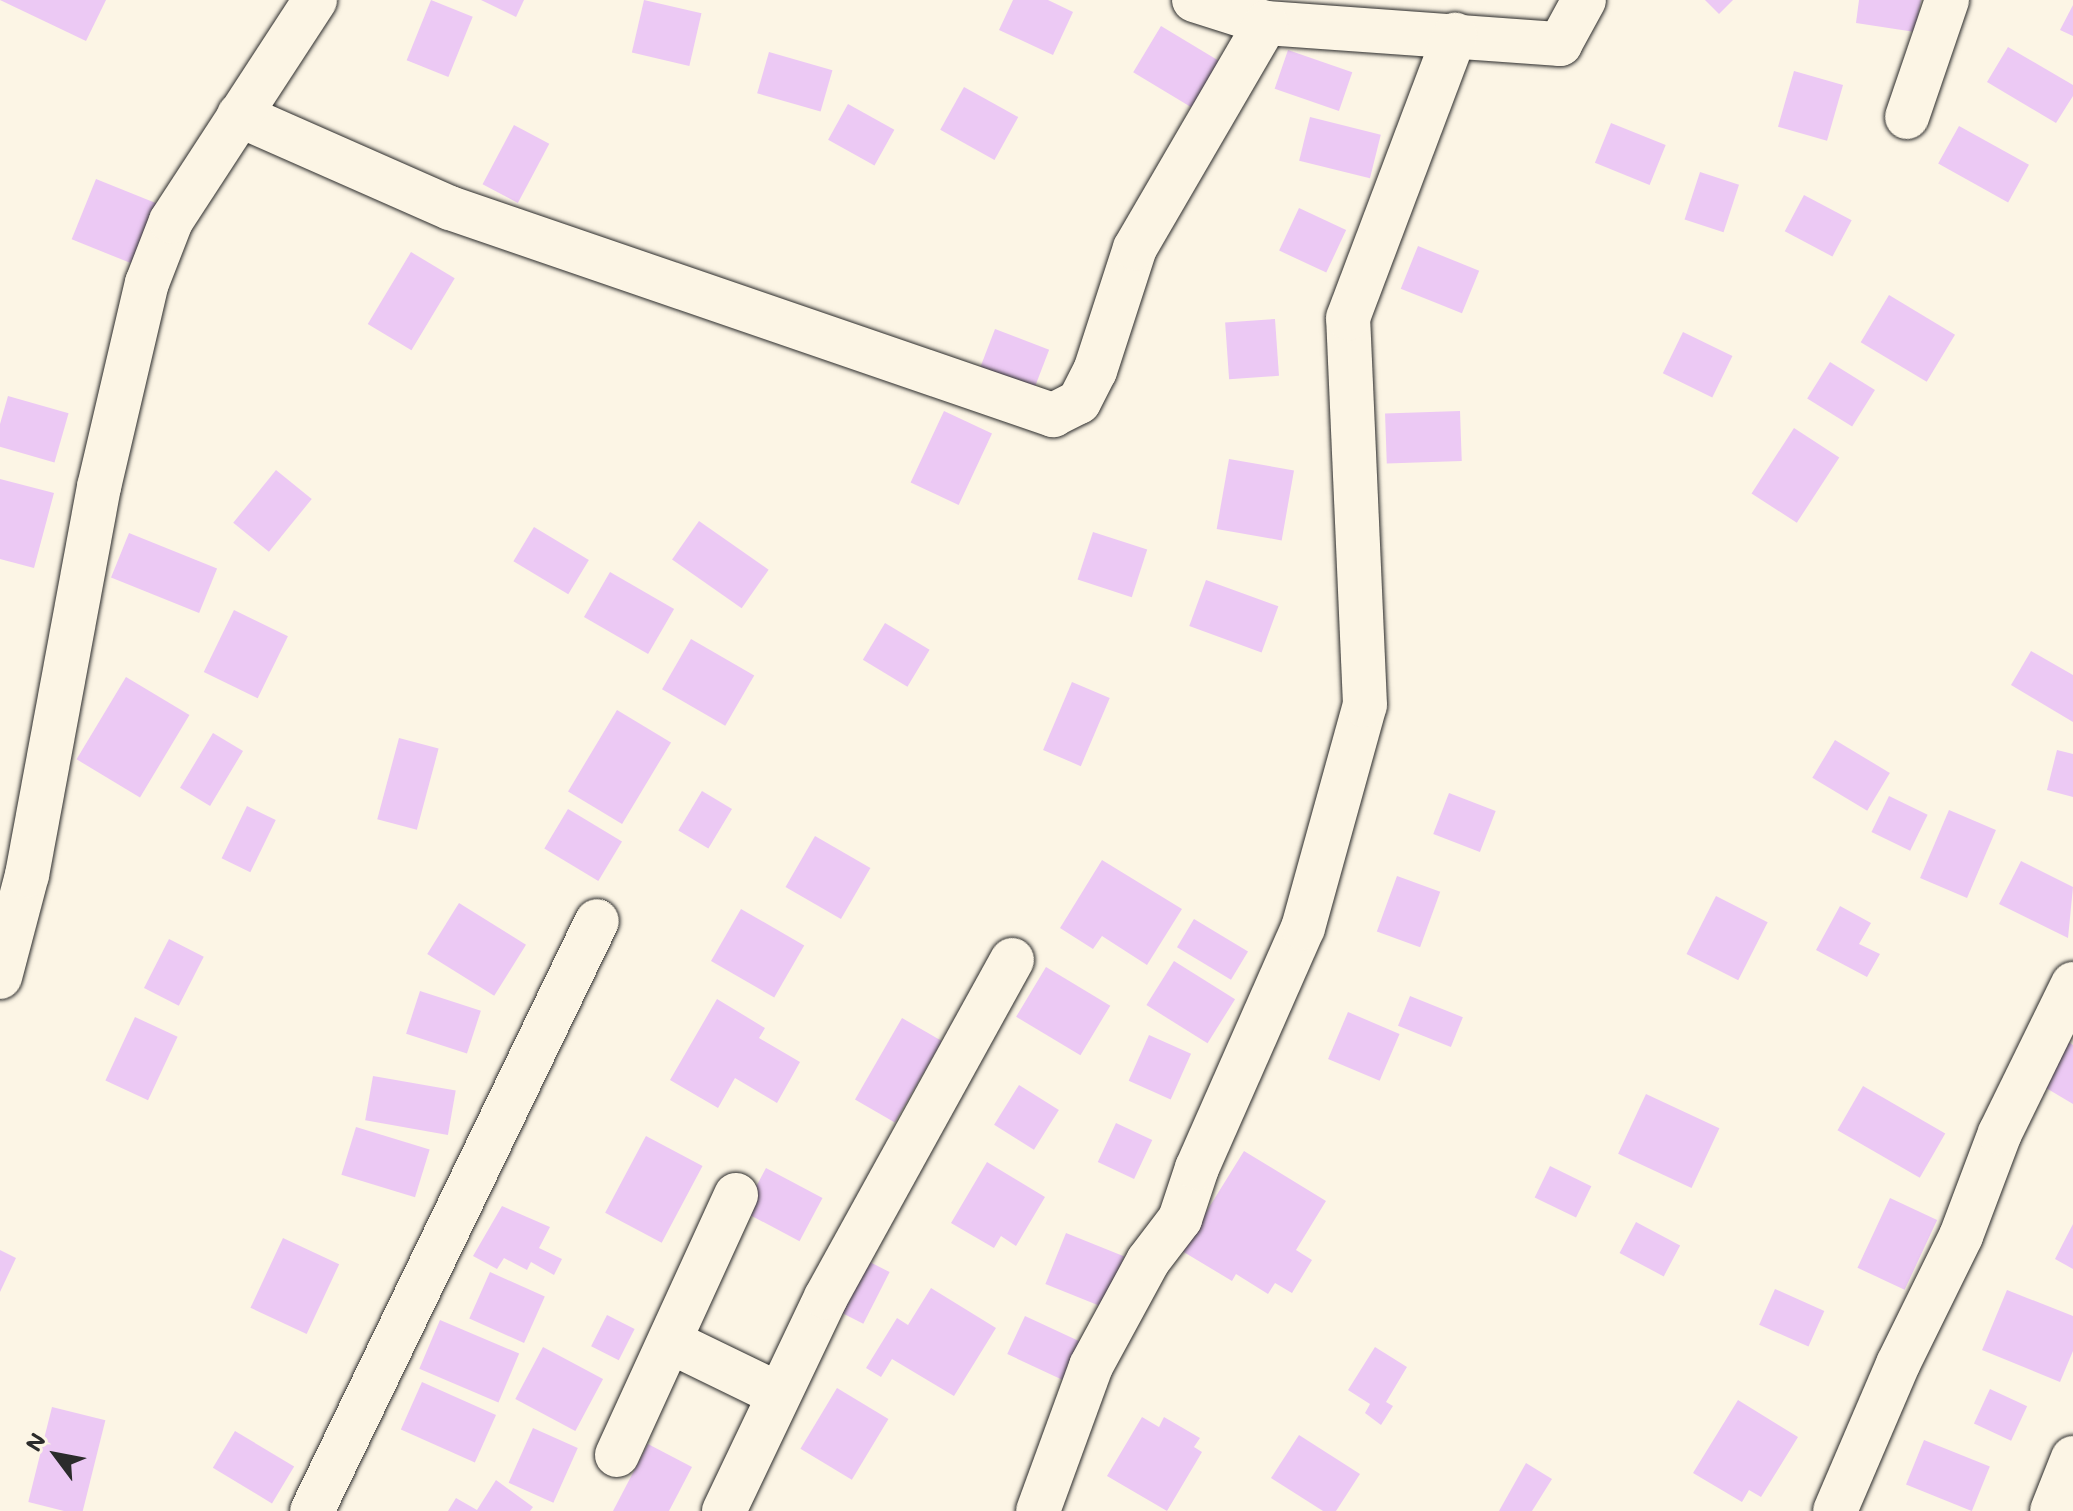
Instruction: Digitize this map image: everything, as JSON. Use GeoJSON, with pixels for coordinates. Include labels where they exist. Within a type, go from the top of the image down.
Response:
{"type":"FeatureCollection","features":[{"type":"Feature","properties":{"kind":"street"},"geometry":{"type":"LineString","coordinates":[[0,977],[27,875],[99,487],[147,283],[171,221],[315,0]]}},
{"type":"Feature","properties":{"kind":"street"},"geometry":{"type":"LineString","coordinates":[[1194,0],[1266,23],[1560,44],[1584,0]]}},
{"type":"Feature","properties":{"kind":"street"},"geometry":{"type":"LineString","coordinates":[[1907,117],[1947,0]]}},
{"type":"Feature","properties":{"kind":"street"},"geometry":{"type":"LineString","coordinates":[[239,115],[450,208],[1053,415],[1079,402],[1095,371],[1135,248],[1266,23]]}},
{"type":"Feature","properties":{"kind":"street"},"geometry":{"type":"LineString","coordinates":[[1038,1511],[1091,1366],[1148,1261],[1180,1219],[1197,1168],[1303,928],[1365,705],[1348,318],[1455,35]]}},
{"type":"Feature","properties":{"kind":"street"},"geometry":{"type":"LineString","coordinates":[[312,1511],[597,921]]}},
{"type":"Feature","properties":{"kind":"street"},"geometry":{"type":"LineString","coordinates":[[724,1511],[833,1284],[1012,960]]}},
{"type":"Feature","properties":{"kind":"street"},"geometry":{"type":"LineString","coordinates":[[1835,1511],[1898,1364],[1961,1236],[2000,1133],[2073,984]]}},
{"type":"Feature","properties":{"kind":"street"},"geometry":{"type":"LineString","coordinates":[[617,1455],[673,1343],[736,1195]]}},
{"type":"Feature","properties":{"kind":"street"},"geometry":{"type":"LineString","coordinates":[[673,1343],[778,1394]]}},
{"type":"Feature","properties":{"kind":"street"},"geometry":{"type":"LineString","coordinates":[[2052,1511],[2073,1458]]}},
{"type":"Feature","properties":{"kind":"building"},"geometry":{"type":"Polygon","coordinates":[[[0,0],[106,0],[86,41],[0,0]]]}},
{"type":"Feature","properties":{"kind":"building"},"geometry":{"type":"Polygon","coordinates":[[[431,0],[473,17],[448,77],[407,60],[431,0]]]}},
{"type":"Feature","properties":{"kind":"building"},"geometry":{"type":"Polygon","coordinates":[[[481,0],[524,0],[516,17],[481,0]]]}},
{"type":"Feature","properties":{"kind":"building"},"geometry":{"type":"Polygon","coordinates":[[[644,0],[701,13],[689,66],[632,53],[644,0]]]}},
{"type":"Feature","properties":{"kind":"building"},"geometry":{"type":"Polygon","coordinates":[[[1013,0],[1048,0],[1073,12],[1053,55],[999,30],[1013,0]]]}},
{"type":"Feature","properties":{"kind":"building"},"geometry":{"type":"Polygon","coordinates":[[[1705,0],[1733,0],[1719,14],[1705,0]]]}},
{"type":"Feature","properties":{"kind":"building"},"geometry":{"type":"Polygon","coordinates":[[[1859,0],[1921,0],[1915,32],[1856,23],[1859,0]]]}},
{"type":"Feature","properties":{"kind":"building"},"geometry":{"type":"Polygon","coordinates":[[[2073,5],[2073,36],[2060,30],[2073,5]]]}},
{"type":"Feature","properties":{"kind":"building"},"geometry":{"type":"Polygon","coordinates":[[[1161,26],[1227,66],[1199,112],[1133,72],[1161,26]]]}},
{"type":"Feature","properties":{"kind":"building"},"geometry":{"type":"Polygon","coordinates":[[[2008,47],[2073,85],[2073,96],[2056,123],[1987,82],[2008,47]]]}},
{"type":"Feature","properties":{"kind":"building"},"geometry":{"type":"Polygon","coordinates":[[[1288,50],[1352,72],[1339,111],[1275,89],[1288,50]]]}},
{"type":"Feature","properties":{"kind":"building"},"geometry":{"type":"Polygon","coordinates":[[[769,52],[832,70],[821,112],[757,93],[769,52]]]}},
{"type":"Feature","properties":{"kind":"building"},"geometry":{"type":"Polygon","coordinates":[[[1794,71],[1843,85],[1827,141],[1778,127],[1794,71]]]}},
{"type":"Feature","properties":{"kind":"building"},"geometry":{"type":"Polygon","coordinates":[[[964,87],[1018,117],[994,160],[940,130],[964,87]]]}},
{"type":"Feature","properties":{"kind":"building"},"geometry":{"type":"Polygon","coordinates":[[[848,104],[894,130],[874,166],[828,140],[848,104]]]}},
{"type":"Feature","properties":{"kind":"building"},"geometry":{"type":"Polygon","coordinates":[[[1310,117],[1381,135],[1370,178],[1299,161],[1310,117]]]}},
{"type":"Feature","properties":{"kind":"building"},"geometry":{"type":"Polygon","coordinates":[[[1611,123],[1666,145],[1650,185],[1595,163],[1611,123]]]}},
{"type":"Feature","properties":{"kind":"building"},"geometry":{"type":"Polygon","coordinates":[[[514,125],[549,144],[518,203],[483,184],[514,125]]]}},
{"type":"Feature","properties":{"kind":"building"},"geometry":{"type":"Polygon","coordinates":[[[1959,126],[2029,165],[2008,202],[1938,164],[1959,126]]]}},
{"type":"Feature","properties":{"kind":"building"},"geometry":{"type":"Polygon","coordinates":[[[1700,172],[1739,185],[1724,232],[1685,220],[1700,172]]]}},
{"type":"Feature","properties":{"kind":"building"},"geometry":{"type":"Polygon","coordinates":[[[96,179],[156,203],[132,264],[72,239],[96,179]]]}},
{"type":"Feature","properties":{"kind":"building"},"geometry":{"type":"Polygon","coordinates":[[[1804,195],[1852,220],[1832,257],[1785,231],[1804,195]]]}},
{"type":"Feature","properties":{"kind":"building"},"geometry":{"type":"Polygon","coordinates":[[[1299,208],[1346,230],[1326,273],[1279,251],[1299,208]]]}},
{"type":"Feature","properties":{"kind":"building"},"geometry":{"type":"Polygon","coordinates":[[[1418,246],[1479,271],[1462,313],[1401,289],[1418,246]]]}},
{"type":"Feature","properties":{"kind":"building"},"geometry":{"type":"Polygon","coordinates":[[[411,252],[455,278],[411,350],[368,324],[411,252]]]}},
{"type":"Feature","properties":{"kind":"building"},"geometry":{"type":"Polygon","coordinates":[[[1889,295],[1955,335],[1927,382],[1861,342],[1889,295]]]}},
{"type":"Feature","properties":{"kind":"building"},"geometry":{"type":"Polygon","coordinates":[[[1275,319],[1279,376],[1229,379],[1225,322],[1275,319]]]}},
{"type":"Feature","properties":{"kind":"building"},"geometry":{"type":"Polygon","coordinates":[[[995,329],[1049,350],[1033,392],[979,371],[995,329]]]}},
{"type":"Feature","properties":{"kind":"building"},"geometry":{"type":"Polygon","coordinates":[[[1683,332],[1732,356],[1712,397],[1663,373],[1683,332]]]}},
{"type":"Feature","properties":{"kind":"building"},"geometry":{"type":"Polygon","coordinates":[[[1830,362],[1875,390],[1852,427],[1807,398],[1830,362]]]}},
{"type":"Feature","properties":{"kind":"building"},"geometry":{"type":"Polygon","coordinates":[[[8,396],[69,413],[55,462],[0,447],[0,424],[8,396]]]}},
{"type":"Feature","properties":{"kind":"building"},"geometry":{"type":"Polygon","coordinates":[[[944,411],[992,433],[959,505],[911,483],[944,411]]]}},
{"type":"Feature","properties":{"kind":"building"},"geometry":{"type":"Polygon","coordinates":[[[1460,411],[1462,461],[1387,464],[1385,414],[1460,411]]]}},
{"type":"Feature","properties":{"kind":"building"},"geometry":{"type":"Polygon","coordinates":[[[1794,428],[1839,457],[1797,523],[1752,493],[1794,428]]]}},
{"type":"Feature","properties":{"kind":"building"},"geometry":{"type":"Polygon","coordinates":[[[1229,459],[1294,470],[1282,540],[1217,529],[1229,459]]]}},
{"type":"Feature","properties":{"kind":"building"},"geometry":{"type":"Polygon","coordinates":[[[276,470],[312,499],[269,552],[233,523],[276,470]]]}},
{"type":"Feature","properties":{"kind":"building"},"geometry":{"type":"Polygon","coordinates":[[[0,479],[54,493],[34,568],[0,559],[0,479]]]}},
{"type":"Feature","properties":{"kind":"building"},"geometry":{"type":"Polygon","coordinates":[[[699,521],[769,570],[742,608],[672,560],[699,521]]]}},
{"type":"Feature","properties":{"kind":"building"},"geometry":{"type":"Polygon","coordinates":[[[534,527],[589,560],[568,594],[513,561],[534,527]]]}},
{"type":"Feature","properties":{"kind":"building"},"geometry":{"type":"Polygon","coordinates":[[[1093,532],[1147,550],[1132,597],[1078,580],[1093,532]]]}},
{"type":"Feature","properties":{"kind":"building"},"geometry":{"type":"Polygon","coordinates":[[[129,533],[217,569],[199,613],[111,578],[129,533]]]}},
{"type":"Feature","properties":{"kind":"building"},"geometry":{"type":"Polygon","coordinates":[[[610,572],[674,609],[648,654],[584,617],[610,572]]]}},
{"type":"Feature","properties":{"kind":"building"},"geometry":{"type":"Polygon","coordinates":[[[1206,580],[1278,606],[1262,652],[1189,626],[1206,580]]]}},
{"type":"Feature","properties":{"kind":"building"},"geometry":{"type":"Polygon","coordinates":[[[234,610],[288,636],[258,698],[204,672],[234,610]]]}},
{"type":"Feature","properties":{"kind":"building"},"geometry":{"type":"Polygon","coordinates":[[[885,623],[930,650],[907,687],[863,660],[885,623]]]}},
{"type":"Feature","properties":{"kind":"building"},"geometry":{"type":"Polygon","coordinates":[[[691,639],[754,676],[725,726],[662,689],[691,639]]]}},
{"type":"Feature","properties":{"kind":"building"},"geometry":{"type":"Polygon","coordinates":[[[2031,651],[2073,675],[2073,722],[2011,685],[2031,651]]]}},
{"type":"Feature","properties":{"kind":"building"},"geometry":{"type":"Polygon","coordinates":[[[126,677],[189,715],[140,797],[77,759],[126,677]]]}},
{"type":"Feature","properties":{"kind":"building"},"geometry":{"type":"Polygon","coordinates":[[[1072,682],[1110,698],[1081,766],[1043,750],[1072,682]]]}},
{"type":"Feature","properties":{"kind":"building"},"geometry":{"type":"Polygon","coordinates":[[[617,710],[671,742],[622,824],[568,791],[617,710]]]}},
{"type":"Feature","properties":{"kind":"building"},"geometry":{"type":"Polygon","coordinates":[[[213,733],[243,751],[210,806],[180,788],[213,733]]]}},
{"type":"Feature","properties":{"kind":"building"},"geometry":{"type":"Polygon","coordinates":[[[399,738],[439,749],[417,830],[377,819],[399,738]]]}},
{"type":"Feature","properties":{"kind":"building"},"geometry":{"type":"Polygon","coordinates":[[[1835,740],[1890,773],[1867,811],[1812,778],[1835,740]]]}},
{"type":"Feature","properties":{"kind":"building"},"geometry":{"type":"Polygon","coordinates":[[[2057,750],[2073,754],[2073,797],[2047,790],[2057,750]]]}},
{"type":"Feature","properties":{"kind":"building"},"geometry":{"type":"Polygon","coordinates":[[[702,791],[732,809],[708,848],[678,830],[702,791]]]}},
{"type":"Feature","properties":{"kind":"building"},"geometry":{"type":"Polygon","coordinates":[[[1449,793],[1496,811],[1480,852],[1433,834],[1449,793]]]}},
{"type":"Feature","properties":{"kind":"building"},"geometry":{"type":"Polygon","coordinates":[[[1889,796],[1928,815],[1910,851],[1871,832],[1889,796]]]}},
{"type":"Feature","properties":{"kind":"building"},"geometry":{"type":"Polygon","coordinates":[[[247,806],[276,820],[250,872],[222,858],[247,806]]]}},
{"type":"Feature","properties":{"kind":"building"},"geometry":{"type":"Polygon","coordinates":[[[568,809],[622,841],[598,881],[544,848],[568,809]]]}},
{"type":"Feature","properties":{"kind":"building"},"geometry":{"type":"Polygon","coordinates":[[[1949,810],[1996,830],[1967,898],[1920,878],[1949,810]]]}},
{"type":"Feature","properties":{"kind":"building"},"geometry":{"type":"Polygon","coordinates":[[[815,836],[870,868],[841,919],[786,887],[815,836]]]}},
{"type":"Feature","properties":{"kind":"building"},"geometry":{"type":"Polygon","coordinates":[[[1102,860],[1182,909],[1147,965],[1102,936],[1093,949],[1060,928],[1102,860]]]}},
{"type":"Feature","properties":{"kind":"building"},"geometry":{"type":"Polygon","coordinates":[[[2021,861],[2073,887],[2068,938],[1999,904],[2021,861]]]}},
{"type":"Feature","properties":{"kind":"building"},"geometry":{"type":"Polygon","coordinates":[[[1397,876],[1440,892],[1420,947],[1377,931],[1397,876]]]}},
{"type":"Feature","properties":{"kind":"building"},"geometry":{"type":"Polygon","coordinates":[[[1716,896],[1768,922],[1738,980],[1686,954],[1716,896]]]}},
{"type":"Feature","properties":{"kind":"building"},"geometry":{"type":"Polygon","coordinates":[[[459,903],[526,945],[494,996],[427,954],[459,903]]]}},
{"type":"Feature","properties":{"kind":"building"},"geometry":{"type":"Polygon","coordinates":[[[1840,906],[1871,923],[1859,944],[1880,954],[1867,977],[1816,950],[1840,906]]]}},
{"type":"Feature","properties":{"kind":"building"},"geometry":{"type":"Polygon","coordinates":[[[741,909],[804,945],[774,997],[711,961],[741,909]]]}},
{"type":"Feature","properties":{"kind":"building"},"geometry":{"type":"Polygon","coordinates":[[[1194,919],[1248,951],[1231,980],[1177,947],[1194,919]]]}},
{"type":"Feature","properties":{"kind":"building"},"geometry":{"type":"Polygon","coordinates":[[[169,939],[204,957],[179,1006],[144,988],[169,939]]]}},
{"type":"Feature","properties":{"kind":"building"},"geometry":{"type":"Polygon","coordinates":[[[1174,961],[1235,999],[1208,1043],[1146,1005],[1174,961]]]}},
{"type":"Feature","properties":{"kind":"building"},"geometry":{"type":"Polygon","coordinates":[[[1046,967],[1110,1006],[1080,1055],[1016,1017],[1046,967]]]}},
{"type":"Feature","properties":{"kind":"building"},"geometry":{"type":"Polygon","coordinates":[[[420,991],[481,1011],[467,1054],[406,1034],[420,991]]]}},
{"type":"Feature","properties":{"kind":"building"},"geometry":{"type":"Polygon","coordinates":[[[1410,996],[1463,1017],[1451,1047],[1398,1026],[1410,996]]]}},
{"type":"Feature","properties":{"kind":"building"},"geometry":{"type":"Polygon","coordinates":[[[717,999],[765,1028],[759,1038],[800,1062],[777,1103],[735,1078],[718,1108],[670,1080],[717,999]]]}},
{"type":"Feature","properties":{"kind":"building"},"geometry":{"type":"Polygon","coordinates":[[[1348,1012],[1400,1034],[1380,1081],[1328,1059],[1348,1012]]]}},
{"type":"Feature","properties":{"kind":"building"},"geometry":{"type":"Polygon","coordinates":[[[135,1017],[178,1037],[148,1100],[105,1080],[135,1017]]]}},
{"type":"Feature","properties":{"kind":"building"},"geometry":{"type":"Polygon","coordinates":[[[902,1018],[942,1041],[895,1122],[855,1099],[902,1018]]]}},
{"type":"Feature","properties":{"kind":"building"},"geometry":{"type":"Polygon","coordinates":[[[1149,1035],[1191,1054],[1171,1099],[1129,1081],[1149,1035]]]}},
{"type":"Feature","properties":{"kind":"building"},"geometry":{"type":"Polygon","coordinates":[[[2067,1041],[2073,1045],[2073,1104],[2041,1085],[2067,1041]]]}},
{"type":"Feature","properties":{"kind":"building"},"geometry":{"type":"Polygon","coordinates":[[[373,1076],[456,1091],[448,1135],[365,1120],[373,1076]]]}},
{"type":"Feature","properties":{"kind":"building"},"geometry":{"type":"Polygon","coordinates":[[[1019,1085],[1059,1110],[1034,1150],[994,1125],[1019,1085]]]}},
{"type":"Feature","properties":{"kind":"building"},"geometry":{"type":"Polygon","coordinates":[[[1863,1086],[1945,1134],[1920,1178],[1838,1130],[1863,1086]]]}},
{"type":"Feature","properties":{"kind":"building"},"geometry":{"type":"Polygon","coordinates":[[[1646,1094],[1719,1128],[1692,1188],[1618,1154],[1646,1094]]]}},
{"type":"Feature","properties":{"kind":"building"},"geometry":{"type":"Polygon","coordinates":[[[1116,1123],[1152,1140],[1134,1179],[1098,1162],[1116,1123]]]}},
{"type":"Feature","properties":{"kind":"building"},"geometry":{"type":"Polygon","coordinates":[[[356,1127],[430,1150],[415,1197],[341,1175],[356,1127]]]}},
{"type":"Feature","properties":{"kind":"building"},"geometry":{"type":"Polygon","coordinates":[[[646,1136],[703,1166],[662,1243],[605,1213],[646,1136]]]}},
{"type":"Feature","properties":{"kind":"building"},"geometry":{"type":"Polygon","coordinates":[[[1244,1151],[1326,1201],[1296,1250],[1312,1260],[1292,1293],[1275,1283],[1268,1294],[1236,1274],[1232,1281],[1182,1251],[1244,1151]]]}},
{"type":"Feature","properties":{"kind":"building"},"geometry":{"type":"Polygon","coordinates":[[[987,1162],[1045,1197],[1016,1246],[1001,1236],[994,1248],[951,1223],[987,1162]]]}},
{"type":"Feature","properties":{"kind":"building"},"geometry":{"type":"Polygon","coordinates":[[[1550,1166],[1591,1186],[1576,1218],[1535,1197],[1550,1166]]]}},
{"type":"Feature","properties":{"kind":"building"},"geometry":{"type":"Polygon","coordinates":[[[766,1168],[823,1198],[800,1241],[743,1211],[766,1168]]]}},
{"type":"Feature","properties":{"kind":"building"},"geometry":{"type":"Polygon","coordinates":[[[1890,1198],[1937,1220],[1905,1290],[1857,1268],[1890,1198]]]}},
{"type":"Feature","properties":{"kind":"building"},"geometry":{"type":"Polygon","coordinates":[[[502,1206],[550,1227],[539,1248],[562,1259],[554,1275],[531,1262],[527,1270],[504,1258],[497,1269],[473,1256],[502,1206]]]}},
{"type":"Feature","properties":{"kind":"building"},"geometry":{"type":"Polygon","coordinates":[[[1636,1222],[1680,1245],[1664,1276],[1620,1253],[1636,1222]]]}},
{"type":"Feature","properties":{"kind":"building"},"geometry":{"type":"Polygon","coordinates":[[[2073,1224],[2073,1269],[2055,1259],[2073,1224]]]}},
{"type":"Feature","properties":{"kind":"building"},"geometry":{"type":"Polygon","coordinates":[[[1066,1233],[1124,1257],[1104,1308],[1045,1284],[1066,1233]]]}},
{"type":"Feature","properties":{"kind":"building"},"geometry":{"type":"Polygon","coordinates":[[[283,1238],[339,1264],[307,1334],[250,1308],[283,1238]]]}},
{"type":"Feature","properties":{"kind":"building"},"geometry":{"type":"Polygon","coordinates":[[[0,1250],[16,1258],[0,1292],[0,1250]]]}},
{"type":"Feature","properties":{"kind":"building"},"geometry":{"type":"Polygon","coordinates":[[[862,1258],[890,1272],[863,1324],[836,1310],[862,1258]]]}},
{"type":"Feature","properties":{"kind":"building"},"geometry":{"type":"Polygon","coordinates":[[[490,1272],[545,1296],[524,1343],[469,1319],[490,1272]]]}},
{"type":"Feature","properties":{"kind":"building"},"geometry":{"type":"Polygon","coordinates":[[[931,1288],[996,1328],[954,1396],[892,1359],[881,1377],[866,1368],[897,1318],[908,1325],[931,1288]]]}},
{"type":"Feature","properties":{"kind":"building"},"geometry":{"type":"Polygon","coordinates":[[[1775,1289],[1824,1311],[1808,1347],[1759,1325],[1775,1289]]]}},
{"type":"Feature","properties":{"kind":"building"},"geometry":{"type":"Polygon","coordinates":[[[2007,1290],[2073,1316],[2073,1351],[2060,1382],[1982,1350],[2007,1290]]]}},
{"type":"Feature","properties":{"kind":"building"},"geometry":{"type":"Polygon","coordinates":[[[607,1315],[635,1329],[619,1360],[591,1346],[607,1315]]]}},
{"type":"Feature","properties":{"kind":"building"},"geometry":{"type":"Polygon","coordinates":[[[1025,1316],[1082,1343],[1064,1381],[1007,1354],[1025,1316]]]}},
{"type":"Feature","properties":{"kind":"building"},"geometry":{"type":"Polygon","coordinates":[[[440,1320],[519,1354],[498,1402],[419,1369],[440,1320]]]}},
{"type":"Feature","properties":{"kind":"building"},"geometry":{"type":"Polygon","coordinates":[[[543,1347],[603,1379],[575,1431],[515,1399],[543,1347]]]}},
{"type":"Feature","properties":{"kind":"building"},"geometry":{"type":"Polygon","coordinates":[[[1375,1347],[1407,1367],[1386,1402],[1393,1406],[1381,1425],[1365,1413],[1370,1404],[1348,1390],[1375,1347]]]}},
{"type":"Feature","properties":{"kind":"building"},"geometry":{"type":"Polygon","coordinates":[[[422,1382],[496,1415],[475,1462],[401,1430],[422,1382]]]}},
{"type":"Feature","properties":{"kind":"building"},"geometry":{"type":"Polygon","coordinates":[[[837,1388],[888,1419],[852,1480],[800,1449],[837,1388]]]}},
{"type":"Feature","properties":{"kind":"building"},"geometry":{"type":"Polygon","coordinates":[[[1990,1389],[2027,1406],[2011,1441],[1974,1423],[1990,1389]]]}},
{"type":"Feature","properties":{"kind":"building"},"geometry":{"type":"Polygon","coordinates":[[[1738,1400],[1798,1437],[1761,1497],[1749,1490],[1742,1502],[1693,1473],[1738,1400]]]}},
{"type":"Feature","properties":{"kind":"building"},"geometry":{"type":"Polygon","coordinates":[[[52,1407],[105,1420],[83,1511],[64,1511],[28,1502],[52,1407]]]}},
{"type":"Feature","properties":{"kind":"building"},"geometry":{"type":"Polygon","coordinates":[[[1142,1417],[1159,1427],[1164,1417],[1200,1438],[1194,1447],[1202,1452],[1167,1511],[1107,1476],[1142,1417]]]}},
{"type":"Feature","properties":{"kind":"building"},"geometry":{"type":"Polygon","coordinates":[[[533,1428],[578,1448],[553,1503],[509,1483],[533,1428]]]}},
{"type":"Feature","properties":{"kind":"building"},"geometry":{"type":"Polygon","coordinates":[[[235,1431],[294,1467],[272,1503],[213,1468],[235,1431]]]}},
{"type":"Feature","properties":{"kind":"building"},"geometry":{"type":"Polygon","coordinates":[[[1299,1435],[1360,1474],[1336,1511],[1323,1511],[1271,1478],[1299,1435]]]}},
{"type":"Feature","properties":{"kind":"building"},"geometry":{"type":"Polygon","coordinates":[[[1924,1440],[1990,1467],[1972,1511],[1906,1485],[1924,1440]]]}},
{"type":"Feature","properties":{"kind":"building"},"geometry":{"type":"Polygon","coordinates":[[[648,1444],[692,1467],[669,1511],[613,1511],[648,1444]]]}},
{"type":"Feature","properties":{"kind":"building"},"geometry":{"type":"Polygon","coordinates":[[[1526,1463],[1552,1479],[1532,1511],[1499,1511],[1526,1463]]]}},
{"type":"Feature","properties":{"kind":"building"},"geometry":{"type":"Polygon","coordinates":[[[496,1480],[533,1507],[530,1511],[448,1511],[456,1498],[477,1510],[496,1480]]]}}]}
